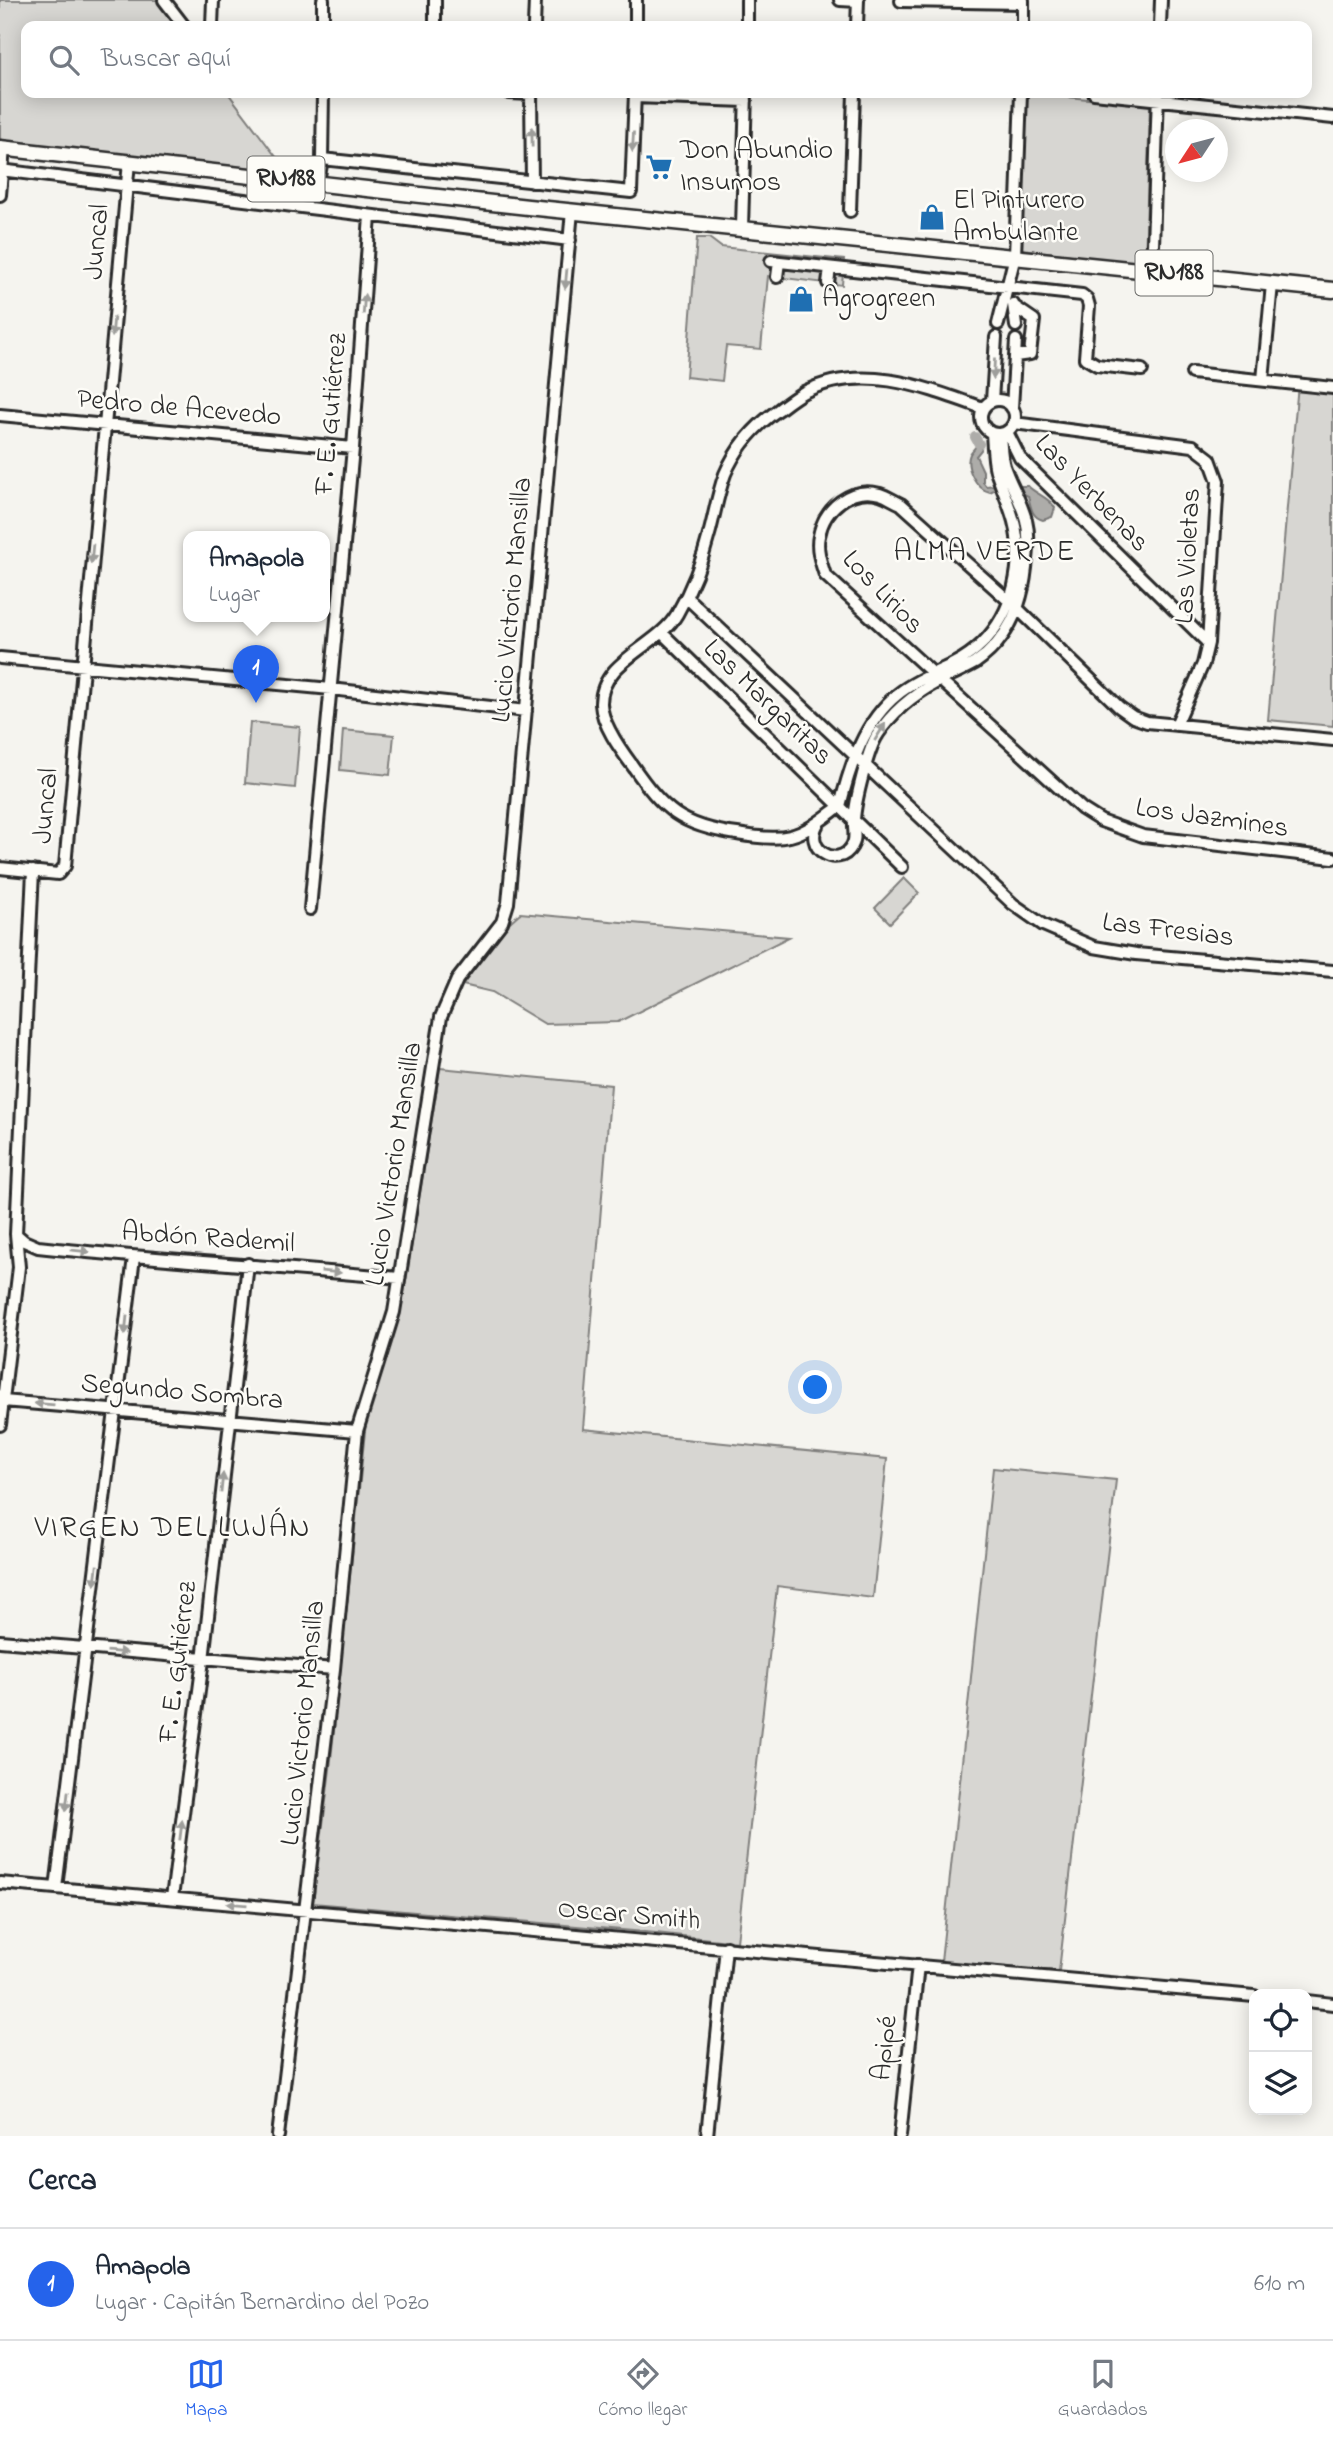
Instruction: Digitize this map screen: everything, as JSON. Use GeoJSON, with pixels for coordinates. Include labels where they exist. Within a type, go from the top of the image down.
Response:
{"type":"FeatureCollection","features":[{"type":"Feature","properties":{"kind":"main road","name":"RN188"},"geometry":{"type":"LineString","coordinates":[[2,148],[572,211],[1333,290]]}},
{"type":"Feature","properties":{"kind":"street"},"geometry":{"type":"LineString","coordinates":[[164,0],[180,21]]}},
{"type":"Feature","properties":{"kind":"street"},"geometry":{"type":"LineString","coordinates":[[212,21],[213,0]]}},
{"type":"Feature","properties":{"kind":"street"},"geometry":{"type":"LineString","coordinates":[[323,0],[323,21]]}},
{"type":"Feature","properties":{"kind":"street"},"geometry":{"type":"LineString","coordinates":[[435,0],[435,21]]}},
{"type":"Feature","properties":{"kind":"street"},"geometry":{"type":"LineString","coordinates":[[534,21],[535,0]]}},
{"type":"Feature","properties":{"kind":"street"},"geometry":{"type":"LineString","coordinates":[[636,0],[636,21]]}},
{"type":"Feature","properties":{"kind":"street"},"geometry":{"type":"LineString","coordinates":[[747,0],[747,21]]}},
{"type":"Feature","properties":{"kind":"street"},"geometry":{"type":"LineString","coordinates":[[841,0],[858,0],[857,21]]}},
{"type":"Feature","properties":{"kind":"street"},"geometry":{"type":"LineString","coordinates":[[1160,21],[1161,0]]}},
{"type":"Feature","properties":{"kind":"street"},"geometry":{"type":"LineString","coordinates":[[901,1],[1023,1],[1023,21]]}},
{"type":"Feature","properties":{"kind":"street"},"geometry":{"type":"LineString","coordinates":[[318,182],[322,159],[323,98]]}},
{"type":"Feature","properties":{"kind":"street"},"geometry":{"type":"LineString","coordinates":[[531,98],[532,182]]}},
{"type":"Feature","properties":{"kind":"street"},"geometry":{"type":"LineString","coordinates":[[322,159],[631,192],[635,98]]}},
{"type":"Feature","properties":{"kind":"street"},"geometry":{"type":"LineString","coordinates":[[741,227],[746,98]]}},
{"type":"Feature","properties":{"kind":"street"},"geometry":{"type":"LineString","coordinates":[[850,211],[854,98]]}},
{"type":"Feature","properties":{"kind":"street"},"geometry":{"type":"LineString","coordinates":[[998,324],[1015,256],[1021,98]]}},
{"type":"Feature","properties":{"kind":"street"},"geometry":{"type":"LineString","coordinates":[[1153,246],[1158,98]]}},
{"type":"Feature","properties":{"kind":"street"},"geometry":{"type":"LineString","coordinates":[[1174,98],[1333,118]]}},
{"type":"Feature","properties":{"kind":"street"},"geometry":{"type":"LineString","coordinates":[[0,195],[2,148]]}},
{"type":"Feature","properties":{"kind":"street","name":"Juncal"},"geometry":{"type":"LineString","coordinates":[[0,1424],[19,1267],[16,1234],[33,871],[58,874],[65,866],[81,666],[129,162]]}},
{"type":"Feature","properties":{"kind":"street"},"geometry":{"type":"LineString","coordinates":[[1,170],[570,240]]}},
{"type":"Feature","properties":{"kind":"street","name":"Lucio Victorio Mansilla"},"geometry":{"type":"LineString","coordinates":[[278,2136],[334,1669],[356,1431],[394,1312],[441,1017],[457,980],[502,922],[508,903],[572,211]]}},
{"type":"Feature","properties":{"kind":"street","name":"F. E. Gutiérrez"},"geometry":{"type":"LineString","coordinates":[[310,909],[353,448],[370,216]]}},
{"type":"Feature","properties":{"kind":"street"},"geometry":{"type":"LineString","coordinates":[[777,277],[775,262],[1082,295],[1089,306],[1084,355],[1088,361],[1097,365],[1142,370]]}},
{"type":"Feature","properties":{"kind":"street"},"geometry":{"type":"LineString","coordinates":[[828,284],[830,268]]}},
{"type":"Feature","properties":{"kind":"street"},"geometry":{"type":"LineString","coordinates":[[1263,380],[1272,284]]}},
{"type":"Feature","properties":{"kind":"street"},"geometry":{"type":"LineString","coordinates":[[1007,287],[1014,307],[1016,326]]}},
{"type":"Feature","properties":{"kind":"street"},"geometry":{"type":"LineString","coordinates":[[1014,307],[1034,320],[1030,354],[1015,356]]}},
{"type":"Feature","properties":{"kind":"street"},"geometry":{"type":"LineString","coordinates":[[996,337],[988,404],[981,423],[1003,430]]}},
{"type":"Feature","properties":{"kind":"street"},"geometry":{"type":"LineString","coordinates":[[902,867],[854,825],[842,817],[823,819],[814,832],[816,846],[826,855],[839,856],[851,849],[854,843],[854,825],[865,768],[875,737],[888,719],[905,703],[988,638],[1006,611],[1016,577],[1017,528],[996,469],[1003,430],[1012,408],[1016,340]]}},
{"type":"Feature","properties":{"kind":"street"},"geometry":{"type":"LineString","coordinates":[[1192,373],[1333,388]]}},
{"type":"Feature","properties":{"kind":"street"},"geometry":{"type":"LineString","coordinates":[[1003,430],[1003,464],[1026,522],[1029,549],[1024,592],[1008,630],[978,661],[898,694],[881,711],[865,734],[840,806],[823,819],[792,836],[776,838],[710,830],[674,814],[652,793],[609,727],[601,706],[603,688],[614,671],[662,633],[675,618],[701,560],[726,472],[748,435],[774,412],[804,392],[851,379],[878,378],[914,384],[988,404],[1001,400],[1012,408]]}},
{"type":"Feature","properties":{"kind":"street","name":"Pedro de Acevedo"},"geometry":{"type":"LineString","coordinates":[[0,415],[353,448]]}},
{"type":"Feature","properties":{"kind":"street","name":"Las Violetas"},"geometry":{"type":"LineString","coordinates":[[1003,430],[1193,446],[1210,459],[1218,481],[1208,643],[1203,664],[1176,726]]}},
{"type":"Feature","properties":{"kind":"street","name":"Las Yerbenas"},"geometry":{"type":"LineString","coordinates":[[1003,430],[1020,458],[1208,643]]}},
{"type":"Feature","properties":{"kind":"street","name":"Los Lirios"},"geometry":{"type":"LineString","coordinates":[[936,677],[825,575],[819,557],[818,538],[826,514],[841,500],[859,493],[880,494],[901,504],[1009,601]]}},
{"type":"Feature","properties":{"kind":"street","name":"Las Margaritas"},"geometry":{"type":"LineString","coordinates":[[686,597],[855,758]]}},
{"type":"Feature","properties":{"kind":"street"},"geometry":{"type":"LineString","coordinates":[[1009,601],[1126,712],[1147,722],[1333,740]]}},
{"type":"Feature","properties":{"kind":"street","name":"Las Margaritas"},"geometry":{"type":"LineString","coordinates":[[662,633],[840,806]]}},
{"type":"Feature","properties":{"kind":"street"},"geometry":{"type":"LineString","coordinates":[[0,658],[331,689],[526,711]]}},
{"type":"Feature","properties":{"kind":"street","name":"Los Jazmines"},"geometry":{"type":"LineString","coordinates":[[936,677],[1082,809],[1101,821],[1143,836],[1333,858]]}},
{"type":"Feature","properties":{"kind":"street","name":"Las Fresias"},"geometry":{"type":"LineString","coordinates":[[855,758],[1013,904],[1065,936],[1094,947],[1136,954],[1333,971]]}},
{"type":"Feature","properties":{"kind":"street"},"geometry":{"type":"LineString","coordinates":[[840,806],[854,825]]}},
{"type":"Feature","properties":{"kind":"street"},"geometry":{"type":"LineString","coordinates":[[0,868],[33,871]]}},
{"type":"Feature","properties":{"kind":"street","name":"Abdón Rademil"},"geometry":{"type":"LineString","coordinates":[[16,1234],[38,1247],[400,1278]]}},
{"type":"Feature","properties":{"kind":"street"},"geometry":{"type":"LineString","coordinates":[[57,1888],[134,1257]]}},
{"type":"Feature","properties":{"kind":"street","name":"F. E. Gutiérrez"},"geometry":{"type":"LineString","coordinates":[[172,1898],[203,1660],[248,1264]]}},
{"type":"Feature","properties":{"kind":"street","name":"Segundo Sombra"},"geometry":{"type":"LineString","coordinates":[[3,1401],[356,1431]]}},
{"type":"Feature","properties":{"kind":"street"},"geometry":{"type":"LineString","coordinates":[[0,1641],[334,1669]]}},
{"type":"Feature","properties":{"kind":"street","name":"Oscar Smith"},"geometry":{"type":"LineString","coordinates":[[0,1883],[1249,1996]]}},
{"type":"Feature","properties":{"kind":"street"},"geometry":{"type":"LineString","coordinates":[[707,2136],[726,1947]]}},
{"type":"Feature","properties":{"kind":"street","name":"Apipé"},"geometry":{"type":"LineString","coordinates":[[900,2136],[918,1965]]}},
{"type":"Feature","properties":{"kind":"street"},"geometry":{"type":"LineString","coordinates":[[1312,2002],[1333,2004]]}},
{"type":"Feature","properties":{"kind":"shaded area"},"geometry":{"type":"Polygon","coordinates":[[[0,0],[157,0],[174,21],[21,21],[21,98],[232,98],[280,162],[279,173],[0,141],[0,0]]]}},
{"type":"Feature","properties":{"kind":"shaded area"},"geometry":{"type":"Polygon","coordinates":[[[1026,98],[1078,98],[1150,105],[1145,264],[1022,249],[1026,98]]]}},
{"type":"Feature","properties":{"kind":"shaded area"},"geometry":{"type":"Polygon","coordinates":[[[697,238],[709,238],[721,247],[844,260],[842,285],[768,276],[761,349],[726,346],[722,381],[686,377],[697,238]]]}},
{"type":"Feature","properties":{"kind":"shaded area"},"geometry":{"type":"Polygon","coordinates":[[[1298,384],[1333,388],[1333,726],[1268,720],[1298,384]]]}},
{"type":"Feature","properties":{"kind":"shaded area"},"geometry":{"type":"Polygon","coordinates":[[[981,444],[981,450],[976,456],[983,471],[983,482],[986,486],[995,485],[996,489],[990,492],[976,483],[970,471],[971,453],[981,444]]]}},
{"type":"Feature","properties":{"kind":"shaded area"},"geometry":{"type":"Polygon","coordinates":[[[1017,486],[1028,486],[1050,501],[1055,508],[1052,517],[1043,520],[1036,516],[1028,496],[1020,492],[1017,486]]]}},
{"type":"Feature","properties":{"kind":"shaded area"},"geometry":{"type":"Polygon","coordinates":[[[250,722],[300,727],[295,788],[245,783],[250,722]]]}},
{"type":"Feature","properties":{"kind":"shaded area"},"geometry":{"type":"Polygon","coordinates":[[[343,730],[394,735],[390,775],[340,770],[343,730]]]}},
{"type":"Feature","properties":{"kind":"shaded area"},"geometry":{"type":"Polygon","coordinates":[[[904,878],[919,893],[890,923],[875,908],[904,878]]]}},
{"type":"Feature","properties":{"kind":"shaded area"},"geometry":{"type":"Polygon","coordinates":[[[520,913],[789,937],[618,1022],[545,1024],[492,992],[463,985],[502,929],[520,913]]]}},
{"type":"Feature","properties":{"kind":"shaded area"},"geometry":{"type":"Polygon","coordinates":[[[440,1068],[611,1085],[583,1429],[887,1459],[873,1598],[777,1586],[737,1942],[313,1903],[330,1769],[367,1412],[402,1305],[440,1068]]]}},
{"type":"Feature","properties":{"kind":"shaded area"},"geometry":{"type":"Polygon","coordinates":[[[993,1468],[1116,1480],[1059,1971],[941,1962],[993,1468]]]}},
{"type":"Feature","properties":{"kind":"waterway"},"geometry":{"type":"LineString","coordinates":[[975,437],[979,444]]}},
{"type":"Feature","properties":{"kind":"place","name":"Don Abundio Insumos"},"geometry":{"type":"Point","coordinates":[659,167]}},
{"type":"Feature","properties":{"kind":"place","name":"El Pinturero Ambulante"},"geometry":{"type":"Point","coordinates":[932,217]}},
{"type":"Feature","properties":{"kind":"place","name":"Agrogreen"},"geometry":{"type":"Point","coordinates":[801,299]}},
{"type":"Feature","properties":{"kind":"place","name":"Amapola"},"geometry":{"type":"Point","coordinates":[256,703]}},
{"type":"Feature","properties":{"kind":"district","name":"ALMA VERDE"},"geometry":{"type":"Point","coordinates":[985,553]}},
{"type":"Feature","properties":{"kind":"district","name":"VIRGEN DEL LUJÁN"},"geometry":{"type":"Point","coordinates":[173,1529]}}]}
